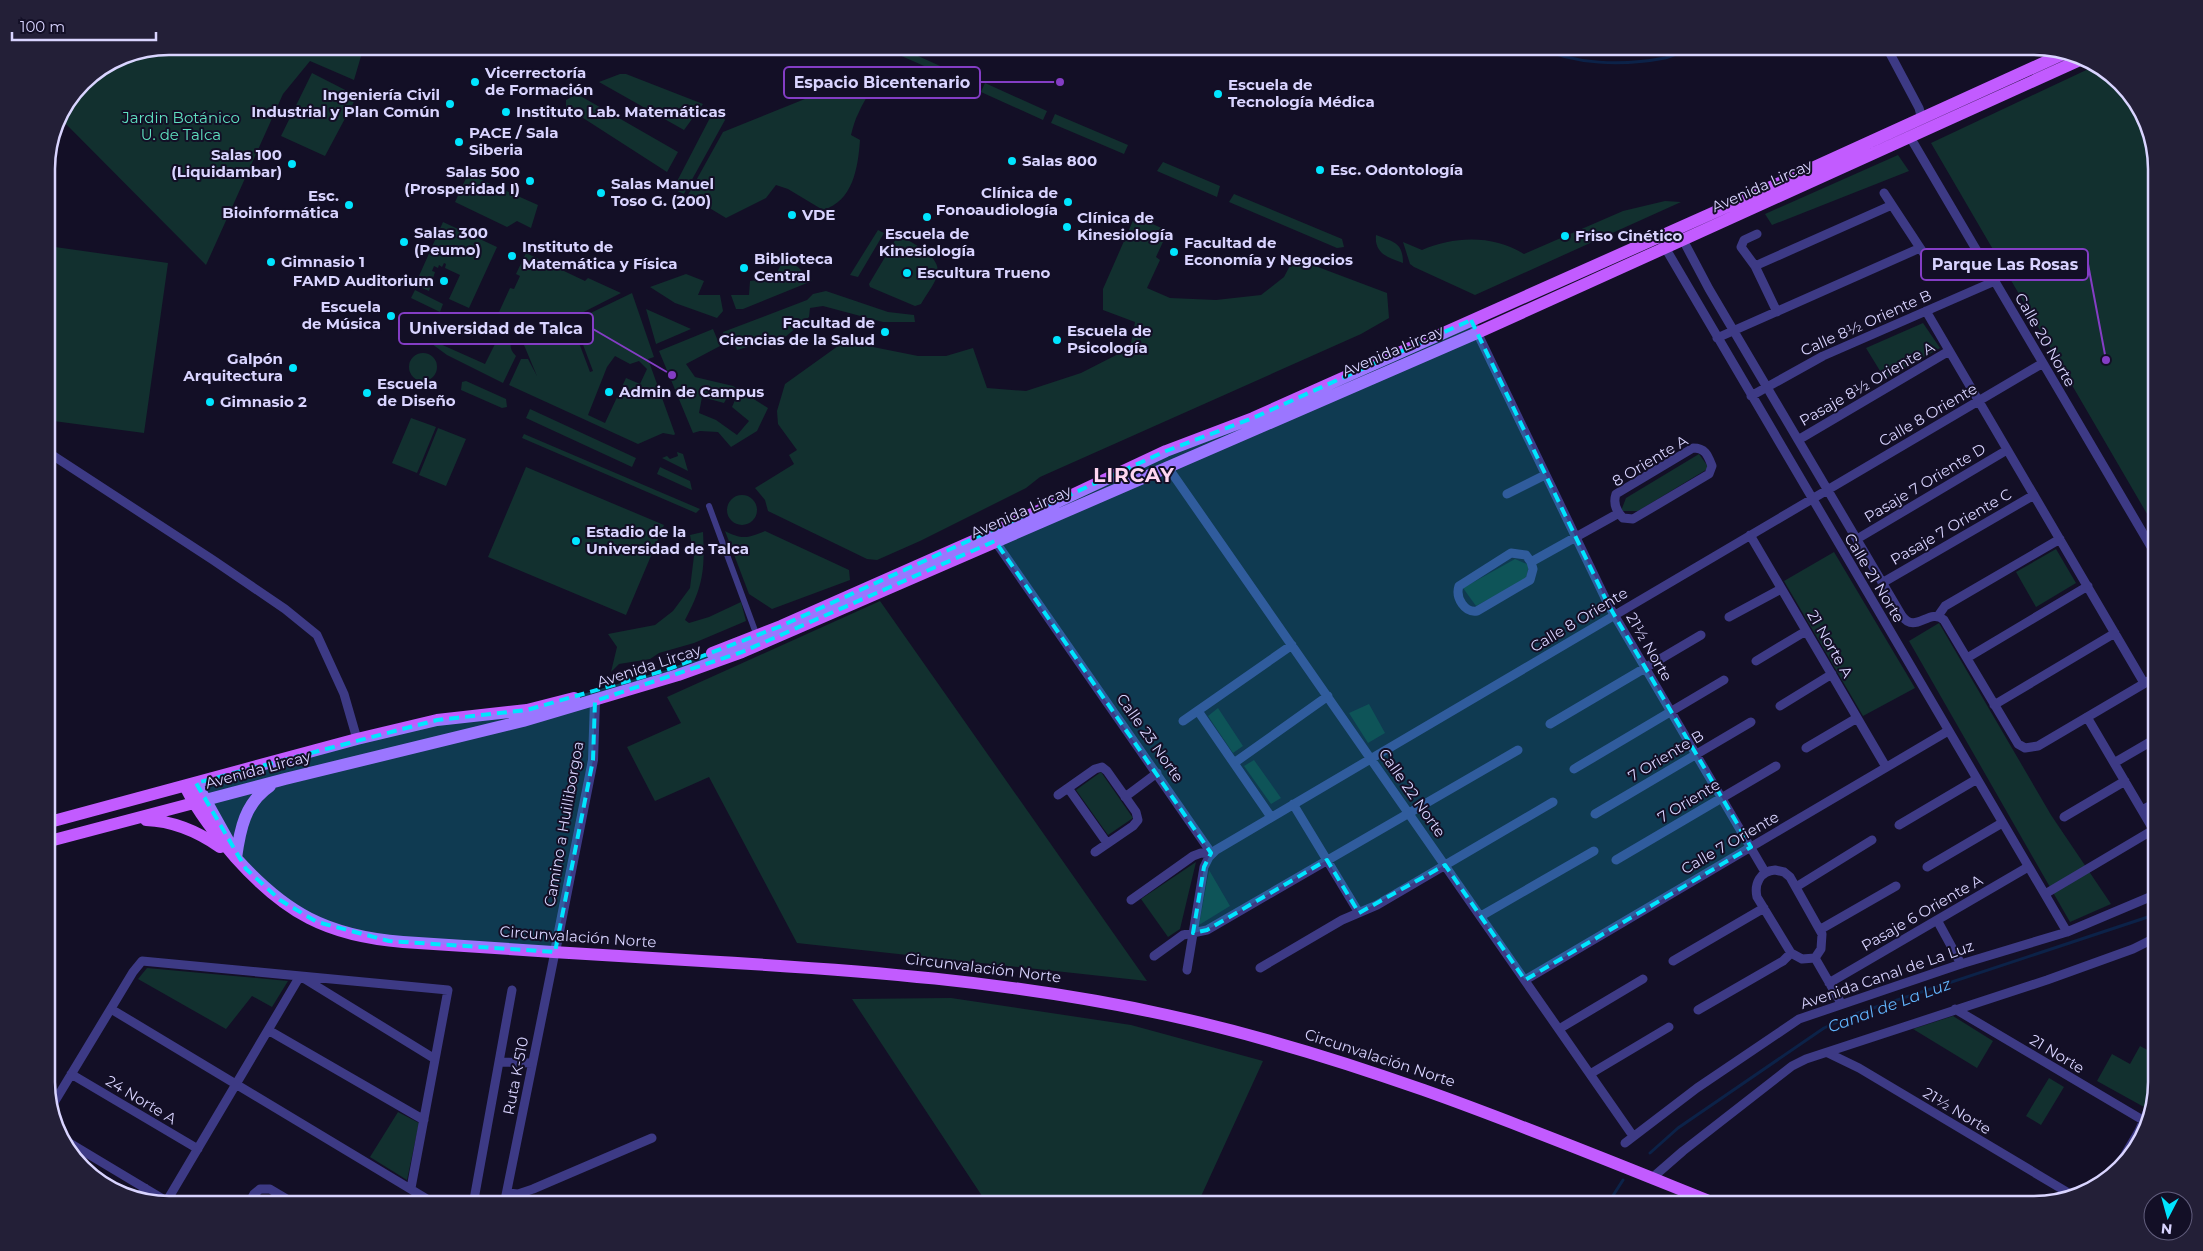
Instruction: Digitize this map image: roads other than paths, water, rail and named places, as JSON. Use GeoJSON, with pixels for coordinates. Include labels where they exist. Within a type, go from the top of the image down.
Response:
{"type":"FeatureCollection","features":[{"type":"Feature","properties":{"kind":"main road","name":"Avenida Lircay"},"geometry":{"type":"LineString","coordinates":[[55,840],[285,779],[522,722],[595,701],[742,652],[882,592],[995,540],[1477,333],[1662,242],[2056,57]]}},
{"type":"Feature","properties":{"kind":"main road","name":"Avenida Lircay"},"geometry":{"type":"LineString","coordinates":[[55,821],[357,739],[437,720],[527,710],[580,697],[666,670],[757,636],[989,534],[1166,452],[1253,418],[1471,320],[1662,242],[1682,238],[2074,63]]}},
{"type":"Feature","properties":{"kind":"main road"},"geometry":{"type":"LineString","coordinates":[[1166,452],[1168,466]]}},
{"type":"Feature","properties":{"kind":"main road"},"geometry":{"type":"LineString","coordinates":[[136,819],[163,822],[188,828],[200,833],[236,858],[242,825],[252,802],[264,790],[285,779]]}},
{"type":"Feature","properties":{"kind":"main road","name":"Circunvalación Norte"},"geometry":{"type":"LineString","coordinates":[[190,784],[213,833],[256,880],[280,900],[305,916],[346,933],[390,941],[914,975],[1006,986],[1129,1007],[1243,1033],[1377,1072],[1453,1099],[1697,1196]]}},
{"type":"Feature","properties":{"kind":"street"},"geometry":{"type":"LineString","coordinates":[[1891,55],[1919,108],[1922,119]]}},
{"type":"Feature","properties":{"kind":"street","name":"Calle 20 Norte"},"geometry":{"type":"LineString","coordinates":[[1910,137],[2148,542]]}},
{"type":"Feature","properties":{"kind":"street"},"geometry":{"type":"LineString","coordinates":[[1884,193],[1934,269]]}},
{"type":"Feature","properties":{"kind":"street"},"geometry":{"type":"LineString","coordinates":[[1755,266],[1892,205]]}},
{"type":"Feature","properties":{"kind":"street"},"geometry":{"type":"LineString","coordinates":[[1756,234],[1744,240],[1742,250],[1755,266],[1777,312]]}},
{"type":"Feature","properties":{"kind":"street"},"geometry":{"type":"LineString","coordinates":[[1682,238],[1700,272],[1904,620],[1911,623],[1919,623],[1930,617],[1938,616],[1944,620],[2015,740],[2026,748],[2038,746],[2148,681]]}},
{"type":"Feature","properties":{"kind":"street","name":"Calle 21 Norte"},"geometry":{"type":"LineString","coordinates":[[1662,242],[2067,932]]}},
{"type":"Feature","properties":{"kind":"street"},"geometry":{"type":"LineString","coordinates":[[1717,338],[1920,248]]}},
{"type":"Feature","properties":{"kind":"street"},"geometry":{"type":"LineString","coordinates":[[1684,281],[1700,272]]}},
{"type":"Feature","properties":{"kind":"street","name":"Calle 8½ Oriente B"},"geometry":{"type":"LineString","coordinates":[[1751,396],[1816,359],[1995,281]]}},
{"type":"Feature","properties":{"kind":"street"},"geometry":{"type":"LineString","coordinates":[[1926,311],[2144,683]]}},
{"type":"Feature","properties":{"kind":"street","name":"21½ Norte"},"geometry":{"type":"LineString","coordinates":[[1471,320],[1614,615],[1765,872]]}},
{"type":"Feature","properties":{"kind":"street","name":"Pasaje 8½ Oriente A"},"geometry":{"type":"LineString","coordinates":[[1798,440],[1949,351]]}},
{"type":"Feature","properties":{"kind":"street","name":"Calle 8 Oriente"},"geometry":{"type":"LineString","coordinates":[[1131,900],[1193,856],[1201,853],[1212,854],[1293,804],[2043,363]]}},
{"type":"Feature","properties":{"kind":"street","name":"8 Oriente A"},"geometry":{"type":"LineString","coordinates":[[1694,448],[1701,448],[1706,452],[1712,466],[1709,474],[1633,518],[1623,518],[1618,514],[1614,504],[1616,494],[1694,448]]}},
{"type":"Feature","properties":{"kind":"street","name":"Pasaje 7 Oriente D"},"geometry":{"type":"LineString","coordinates":[[1857,540],[2008,450]]}},
{"type":"Feature","properties":{"kind":"street"},"geometry":{"type":"LineString","coordinates":[[55,458],[285,609],[317,635],[344,694],[357,739]]}},
{"type":"Feature","properties":{"kind":"street","name":"Calle 22 Norte"},"geometry":{"type":"LineString","coordinates":[[1168,466],[1633,1136]]}},
{"type":"Feature","properties":{"kind":"street"},"geometry":{"type":"LineString","coordinates":[[1507,494],[1545,475]]}},
{"type":"Feature","properties":{"kind":"street","name":"Pasaje 7 Oriente C"},"geometry":{"type":"LineString","coordinates":[[1882,583],[2034,495]]}},
{"type":"Feature","properties":{"kind":"street"},"geometry":{"type":"LineString","coordinates":[[709,506],[757,636]]}},
{"type":"Feature","properties":{"kind":"street","name":"8 Oriente A"},"geometry":{"type":"LineString","coordinates":[[1531,562],[1618,514]]}},
{"type":"Feature","properties":{"kind":"street","name":"21 Norte A"},"geometry":{"type":"LineString","coordinates":[[1750,535],[1886,767]]}},
{"type":"Feature","properties":{"kind":"street"},"geometry":{"type":"LineString","coordinates":[[1938,616],[1945,606],[2060,539]]}},
{"type":"Feature","properties":{"kind":"street","name":"Calle 23 Norte"},"geometry":{"type":"LineString","coordinates":[[995,540],[1212,854]]}},
{"type":"Feature","properties":{"kind":"street"},"geometry":{"type":"LineString","coordinates":[[1511,553],[1526,555],[1531,562],[1533,569],[1530,580],[1477,611],[1467,610],[1458,597],[1459,586],[1511,553]]}},
{"type":"Feature","properties":{"kind":"street"},"geometry":{"type":"LineString","coordinates":[[1967,658],[2088,586]]}},
{"type":"Feature","properties":{"kind":"street"},"geometry":{"type":"LineString","coordinates":[[1730,617],[1781,589]]}},
{"type":"Feature","properties":{"kind":"street"},"geometry":{"type":"LineString","coordinates":[[1756,661],[1806,631]]}},
{"type":"Feature","properties":{"kind":"street"},"geometry":{"type":"LineString","coordinates":[[1994,705],[2115,633]]}},
{"type":"Feature","properties":{"kind":"street"},"geometry":{"type":"LineString","coordinates":[[1550,724],[1701,635]]}},
{"type":"Feature","properties":{"kind":"street"},"geometry":{"type":"LineString","coordinates":[[1183,721],[1292,645]]}},
{"type":"Feature","properties":{"kind":"street"},"geometry":{"type":"LineString","coordinates":[[1780,706],[1832,674]]}},
{"type":"Feature","properties":{"kind":"street"},"geometry":{"type":"LineString","coordinates":[[1574,768],[1724,680]]}},
{"type":"Feature","properties":{"kind":"street"},"geometry":{"type":"LineString","coordinates":[[1234,762],[1328,696]]}},
{"type":"Feature","properties":{"kind":"street","name":"Camino a Huilliborgoa"},"geometry":{"type":"LineString","coordinates":[[555,952],[593,760],[595,701]]}},
{"type":"Feature","properties":{"kind":"street"},"geometry":{"type":"LineString","coordinates":[[1198,711],[1272,817]]}},
{"type":"Feature","properties":{"kind":"street"},"geometry":{"type":"LineString","coordinates":[[2087,717],[2148,821]]}},
{"type":"Feature","properties":{"kind":"street"},"geometry":{"type":"LineString","coordinates":[[1806,748],[1857,718]]}},
{"type":"Feature","properties":{"kind":"street","name":"7 Oriente B"},"geometry":{"type":"LineString","coordinates":[[1595,814],[1751,722]]}},
{"type":"Feature","properties":{"kind":"street","name":"Calle 7 Oriente"},"geometry":{"type":"LineString","coordinates":[[1525,980],[1948,731]]}},
{"type":"Feature","properties":{"kind":"street"},"geometry":{"type":"LineString","coordinates":[[2114,763],[2148,743]]}},
{"type":"Feature","properties":{"kind":"street"},"geometry":{"type":"LineString","coordinates":[[1154,956],[1184,935],[1207,930],[1518,750]]}},
{"type":"Feature","properties":{"kind":"street","name":"7 Oriente"},"geometry":{"type":"LineString","coordinates":[[1616,860],[1776,766]]}},
{"type":"Feature","properties":{"kind":"street"},"geometry":{"type":"LineString","coordinates":[[1058,795],[1095,769],[1102,767],[1106,769],[1136,812],[1138,820],[1133,826],[1094,852]]}},
{"type":"Feature","properties":{"kind":"street"},"geometry":{"type":"LineString","coordinates":[[1125,797],[1157,773]]}},
{"type":"Feature","properties":{"kind":"street"},"geometry":{"type":"LineString","coordinates":[[1899,825],[1977,780]]}},
{"type":"Feature","properties":{"kind":"street"},"geometry":{"type":"LineString","coordinates":[[2064,818],[2125,781]]}},
{"type":"Feature","properties":{"kind":"street"},"geometry":{"type":"LineString","coordinates":[[1068,788],[1107,843]]}},
{"type":"Feature","properties":{"kind":"street"},"geometry":{"type":"LineString","coordinates":[[1260,968],[1342,920],[1377,904],[1554,802]]}},
{"type":"Feature","properties":{"kind":"street"},"geometry":{"type":"LineString","coordinates":[[1293,804],[1359,913]]}},
{"type":"Feature","properties":{"kind":"street"},"geometry":{"type":"LineString","coordinates":[[2142,810],[2148,807]]}},
{"type":"Feature","properties":{"kind":"street"},"geometry":{"type":"LineString","coordinates":[[1927,868],[2002,823]]}},
{"type":"Feature","properties":{"kind":"street"},"geometry":{"type":"LineString","coordinates":[[2045,894],[2148,837]]}},
{"type":"Feature","properties":{"kind":"street"},"geometry":{"type":"LineString","coordinates":[[1796,887],[1872,840]]}},
{"type":"Feature","properties":{"kind":"street"},"geometry":{"type":"LineString","coordinates":[[1481,916],[1594,851]]}},
{"type":"Feature","properties":{"kind":"street"},"geometry":{"type":"LineString","coordinates":[[1187,970],[1204,867],[1212,854]]}},
{"type":"Feature","properties":{"kind":"street","name":"Pasaje 6 Oriente A"},"geometry":{"type":"LineString","coordinates":[[1830,983],[2028,867]]}},
{"type":"Feature","properties":{"kind":"street"},"geometry":{"type":"LineString","coordinates":[[1775,870],[1784,872],[1790,877],[1821,929],[1823,944],[1815,958],[1802,958],[1791,953],[1757,897],[1756,887],[1759,878],[1765,872],[1775,870]]}},
{"type":"Feature","properties":{"kind":"street"},"geometry":{"type":"LineString","coordinates":[[1821,929],[1896,886]]}},
{"type":"Feature","properties":{"kind":"street","name":"Avenida Canal de La Luz"},"geometry":{"type":"LineString","coordinates":[[1626,1143],[1678,1101],[1787,1025],[1841,1003],[2067,932],[2148,898]]}},
{"type":"Feature","properties":{"kind":"street"},"geometry":{"type":"LineString","coordinates":[[1673,961],[1764,908]]}},
{"type":"Feature","properties":{"kind":"street"},"geometry":{"type":"LineString","coordinates":[[1937,920],[1961,964]]}},
{"type":"Feature","properties":{"kind":"street"},"geometry":{"type":"LineString","coordinates":[[1652,1178],[1792,1066],[1806,1059],[2047,980],[2148,941]]}},
{"type":"Feature","properties":{"kind":"street","name":"Ruta K-510"},"geometry":{"type":"LineString","coordinates":[[506,1196],[555,952]]}},
{"type":"Feature","properties":{"kind":"street"},"geometry":{"type":"LineString","coordinates":[[1698,1010],[1783,960],[1791,953]]}},
{"type":"Feature","properties":{"kind":"street"},"geometry":{"type":"LineString","coordinates":[[1815,958],[1841,1003]]}},
{"type":"Feature","properties":{"kind":"street"},"geometry":{"type":"LineString","coordinates":[[56,1099],[133,972],[142,961],[448,990],[411,1188]]}},
{"type":"Feature","properties":{"kind":"street"},"geometry":{"type":"LineString","coordinates":[[172,1196],[300,976]]}},
{"type":"Feature","properties":{"kind":"street"},"geometry":{"type":"LineString","coordinates":[[300,976],[435,1058]]}},
{"type":"Feature","properties":{"kind":"street"},"geometry":{"type":"LineString","coordinates":[[1559,1029],[1643,979]]}},
{"type":"Feature","properties":{"kind":"street"},"geometry":{"type":"LineString","coordinates":[[475,1196],[512,990]]}},
{"type":"Feature","properties":{"kind":"street"},"geometry":{"type":"LineString","coordinates":[[111,1009],[423,1196]]}},
{"type":"Feature","properties":{"kind":"street","name":"21 Norte"},"geometry":{"type":"LineString","coordinates":[[1955,1009],[2141,1119]]}},
{"type":"Feature","properties":{"kind":"street"},"geometry":{"type":"LineString","coordinates":[[1590,1074],[1669,1027]]}},
{"type":"Feature","properties":{"kind":"street"},"geometry":{"type":"LineString","coordinates":[[268,1030],[424,1120]]}},
{"type":"Feature","properties":{"kind":"street","name":"21½ Norte"},"geometry":{"type":"LineString","coordinates":[[1828,1053],[1859,1068],[2066,1191]]}},
{"type":"Feature","properties":{"kind":"street"},"geometry":{"type":"LineString","coordinates":[[498,1062],[532,1063]]}},
{"type":"Feature","properties":{"kind":"street","name":"24 Norte A"},"geometry":{"type":"LineString","coordinates":[[71,1074],[198,1149]]}},
{"type":"Feature","properties":{"kind":"street"},"geometry":{"type":"LineString","coordinates":[[507,1193],[518,1194],[533,1189],[652,1138]]}},
{"type":"Feature","properties":{"kind":"street"},"geometry":{"type":"LineString","coordinates":[[75,1146],[156,1195]]}},
{"type":"Feature","properties":{"kind":"street"},"geometry":{"type":"LineString","coordinates":[[142,1193],[145,1188]]}},
{"type":"Feature","properties":{"kind":"street"},"geometry":{"type":"LineString","coordinates":[[253,1196],[260,1189],[270,1189],[282,1196]]}},
{"type":"Feature","properties":{"kind":"waterway"},"geometry":{"type":"LineString","coordinates":[[1560,55],[1582,60],[1616,63],[1649,61],[1672,55]]}},
{"type":"Feature","properties":{"kind":"waterway","name":"Canal de La Luz"},"geometry":{"type":"LineString","coordinates":[[1650,1153],[1678,1128],[1824,1028],[1858,1013],[2148,917]]}},
{"type":"Feature","properties":{"kind":"waterway","name":"Canal de La Luz"},"geometry":{"type":"LineString","coordinates":[[1613,1196],[1623,1180]]}},
{"type":"Feature","properties":{"kind":"place","name":"Vicerrectoría de Formación"},"geometry":{"type":"Point","coordinates":[475,82]}},
{"type":"Feature","properties":{"kind":"place","name":"Espacio Bicentenario"},"geometry":{"type":"Point","coordinates":[1060,82]}},
{"type":"Feature","properties":{"kind":"place","name":"Escuela de Tecnología Médica"},"geometry":{"type":"Point","coordinates":[1218,94]}},
{"type":"Feature","properties":{"kind":"place","name":"Ingeniería Civil Industrial y Plan Común"},"geometry":{"type":"Point","coordinates":[450,104]}},
{"type":"Feature","properties":{"kind":"place","name":"Instituto Lab. Matemáticas"},"geometry":{"type":"Point","coordinates":[506,112]}},
{"type":"Feature","properties":{"kind":"place","name":"PACE / Sala Siberia"},"geometry":{"type":"Point","coordinates":[459,142]}},
{"type":"Feature","properties":{"kind":"place","name":"Salas 800"},"geometry":{"type":"Point","coordinates":[1012,161]}},
{"type":"Feature","properties":{"kind":"place","name":"Salas 100 (Liquidambar)"},"geometry":{"type":"Point","coordinates":[292,164]}},
{"type":"Feature","properties":{"kind":"place","name":"Esc. Odontología"},"geometry":{"type":"Point","coordinates":[1320,170]}},
{"type":"Feature","properties":{"kind":"place","name":"Salas 500 (Prosperidad I)"},"geometry":{"type":"Point","coordinates":[530,181]}},
{"type":"Feature","properties":{"kind":"place","name":"Salas Manuel Toso G. (200)"},"geometry":{"type":"Point","coordinates":[601,193]}},
{"type":"Feature","properties":{"kind":"place","name":"Clínica de Fonoaudiología"},"geometry":{"type":"Point","coordinates":[1068,202]}},
{"type":"Feature","properties":{"kind":"place","name":"Esc. Bioinformática"},"geometry":{"type":"Point","coordinates":[349,205]}},
{"type":"Feature","properties":{"kind":"place","name":"VDE"},"geometry":{"type":"Point","coordinates":[792,215]}},
{"type":"Feature","properties":{"kind":"place","name":"Escuela de Kinesiología"},"geometry":{"type":"Point","coordinates":[927,217]}},
{"type":"Feature","properties":{"kind":"place","name":"Clínica de Kinesiología"},"geometry":{"type":"Point","coordinates":[1067,227]}},
{"type":"Feature","properties":{"kind":"place","name":"Friso Cinético"},"geometry":{"type":"Point","coordinates":[1565,236]}},
{"type":"Feature","properties":{"kind":"place","name":"Salas 300 (Peumo)"},"geometry":{"type":"Point","coordinates":[404,242]}},
{"type":"Feature","properties":{"kind":"place","name":"Facultad de Economía y Negocios"},"geometry":{"type":"Point","coordinates":[1174,252]}},
{"type":"Feature","properties":{"kind":"place","name":"Instituto de Matemática y Física"},"geometry":{"type":"Point","coordinates":[512,256]}},
{"type":"Feature","properties":{"kind":"place","name":"Gimnasio 1"},"geometry":{"type":"Point","coordinates":[271,262]}},
{"type":"Feature","properties":{"kind":"place","name":"Biblioteca Central"},"geometry":{"type":"Point","coordinates":[744,268]}},
{"type":"Feature","properties":{"kind":"place","name":"Escultura Trueno"},"geometry":{"type":"Point","coordinates":[907,273]}},
{"type":"Feature","properties":{"kind":"place","name":"FAMD Auditorium"},"geometry":{"type":"Point","coordinates":[444,281]}},
{"type":"Feature","properties":{"kind":"place","name":"Escuela de Música"},"geometry":{"type":"Point","coordinates":[391,316]}},
{"type":"Feature","properties":{"kind":"place","name":"Facultad de Ciencias de la Salud"},"geometry":{"type":"Point","coordinates":[885,332]}},
{"type":"Feature","properties":{"kind":"place","name":"Escuela de Psicología"},"geometry":{"type":"Point","coordinates":[1057,340]}},
{"type":"Feature","properties":{"kind":"place","name":"Parque Las Rosas"},"geometry":{"type":"Point","coordinates":[2106,360]}},
{"type":"Feature","properties":{"kind":"place","name":"Galpón Arquitectura"},"geometry":{"type":"Point","coordinates":[293,368]}},
{"type":"Feature","properties":{"kind":"place","name":"Universidad de Talca"},"geometry":{"type":"Point","coordinates":[672,375]}},
{"type":"Feature","properties":{"kind":"place","name":"Admin de Campus"},"geometry":{"type":"Point","coordinates":[609,392]}},
{"type":"Feature","properties":{"kind":"place","name":"Escuela de Diseño"},"geometry":{"type":"Point","coordinates":[367,393]}},
{"type":"Feature","properties":{"kind":"place","name":"Gimnasio 2"},"geometry":{"type":"Point","coordinates":[210,402]}},
{"type":"Feature","properties":{"kind":"place","name":"Estadio de la Universidad de Talca"},"geometry":{"type":"Point","coordinates":[576,541]}},
{"type":"Feature","properties":{"kind":"district","name":"LIRCAY"},"geometry":{"type":"Point","coordinates":[1134,475]}},
{"type":"Feature","properties":{"kind":"park label","name":"Jardin Botánico U. de Talca"},"geometry":{"type":"Point","coordinates":[181,126]}}]}
